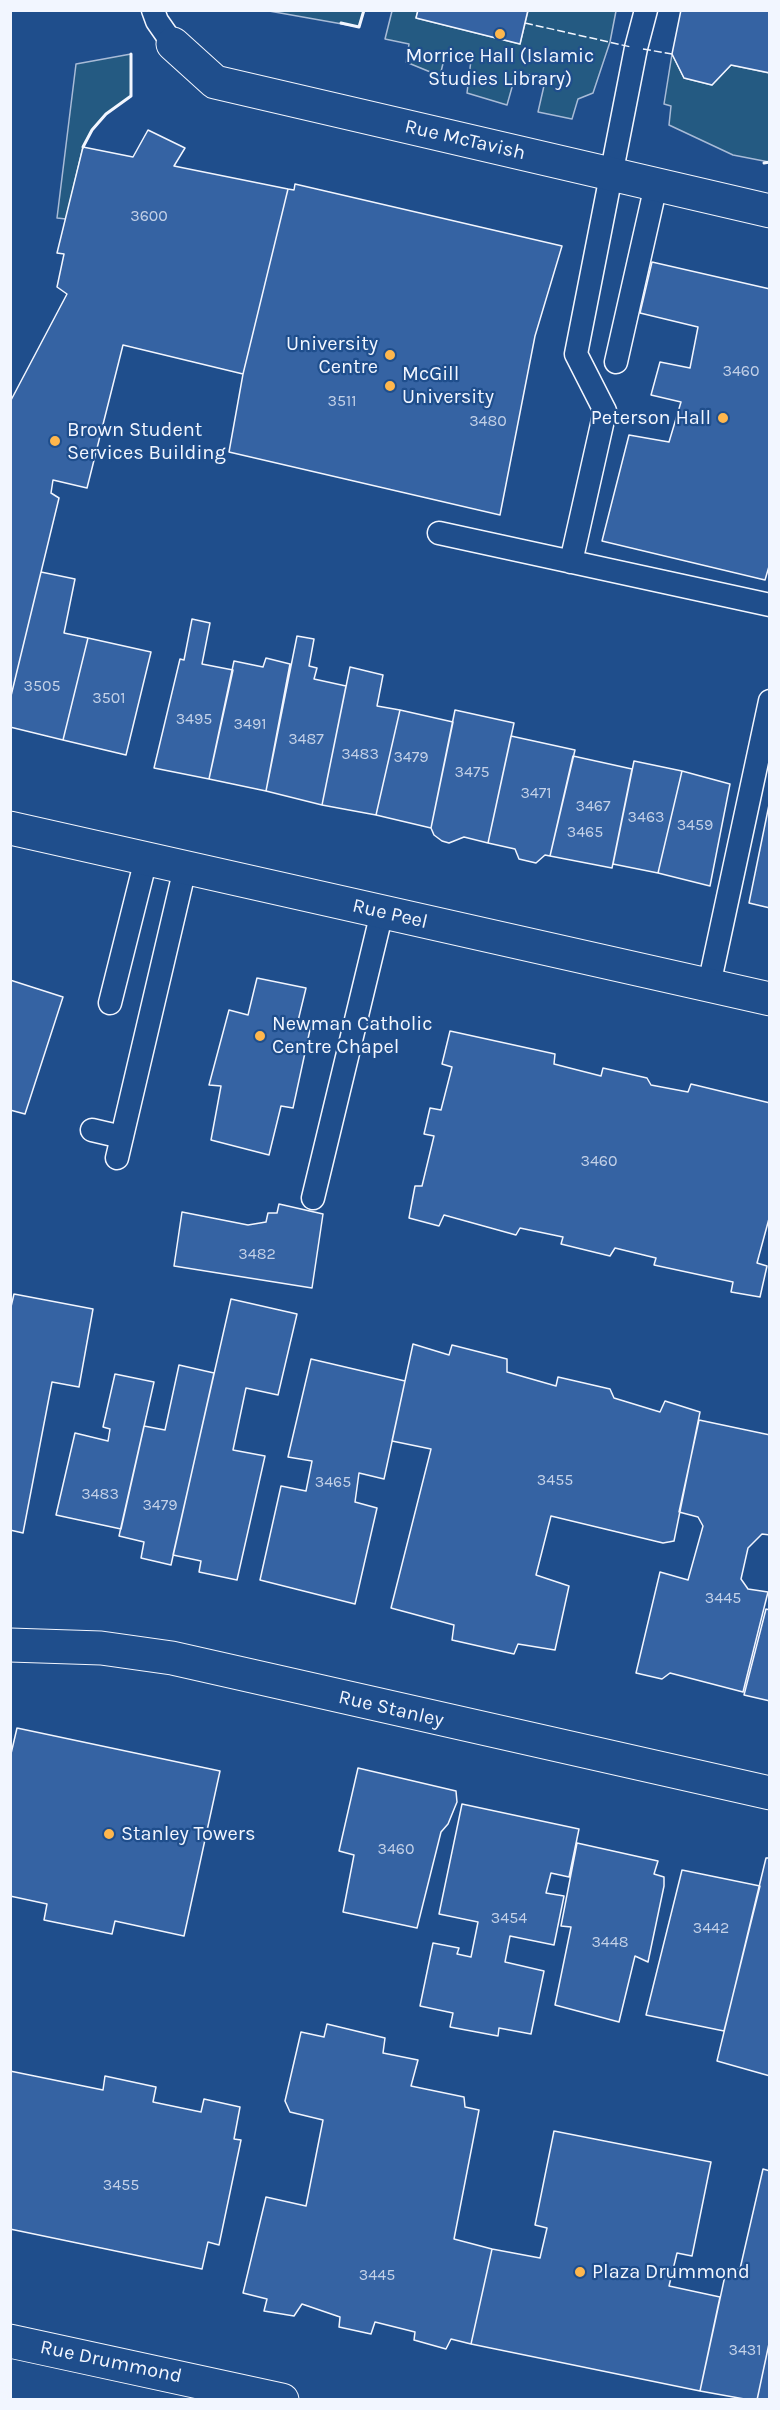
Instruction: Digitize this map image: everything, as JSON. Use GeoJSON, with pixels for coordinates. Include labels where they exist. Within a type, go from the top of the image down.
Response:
{"type":"FeatureCollection","features":[{"type":"Feature","properties":{"kind":"street","name":"Rue McTavish"},"geometry":{"type":"LineString","coordinates":[[173,44],[216,82],[770,211]]}},
{"type":"Feature","properties":{"kind":"street","name":"Rue Peel"},"geometry":{"type":"LineString","coordinates":[[10,828],[770,999]]}},
{"type":"Feature","properties":{"kind":"street","name":"Rue Stanley"},"geometry":{"type":"LineString","coordinates":[[10,1645],[101,1648],[172,1658],[770,1793]]}},
{"type":"Feature","properties":{"kind":"street","name":"Rue Drummond"},"geometry":{"type":"LineString","coordinates":[[10,2340],[282,2400]]}},
{"type":"Feature","properties":{"kind":"lane"},"geometry":{"type":"LineString","coordinates":[[153,10],[157,21],[173,44]]}},
{"type":"Feature","properties":{"kind":"lane"},"geometry":{"type":"LineString","coordinates":[[571,562],[605,411],[576,354],[636,48],[646,10]]}},
{"type":"Feature","properties":{"kind":"lane"},"geometry":{"type":"LineString","coordinates":[[616,362],[656,185]]}},
{"type":"Feature","properties":{"kind":"lane"},"geometry":{"type":"LineString","coordinates":[[439,533],[770,605]]}},
{"type":"Feature","properties":{"kind":"lane"},"geometry":{"type":"LineString","coordinates":[[709,985],[770,701]]}},
{"type":"Feature","properties":{"kind":"lane"},"geometry":{"type":"LineString","coordinates":[[110,1003],[146,859]]}},
{"type":"Feature","properties":{"kind":"lane"},"geometry":{"type":"LineString","coordinates":[[92,1130],[120,1147],[185,867]]}},
{"type":"Feature","properties":{"kind":"lane"},"geometry":{"type":"LineString","coordinates":[[313,1198],[382,912]]}},
{"type":"Feature","properties":{"kind":"shaded area"},"geometry":{"type":"Polygon","coordinates":[[[269,11],[364,11],[359,27],[269,11]]]}},
{"type":"Feature","properties":{"kind":"shaded area"},"geometry":{"type":"Polygon","coordinates":[[[392,11],[418,11],[416,18],[520,44],[528,11],[616,11],[610,42],[593,93],[578,99],[572,119],[538,112],[546,77],[516,73],[507,105],[467,93],[471,60],[445,55],[440,76],[406,62],[409,44],[385,39],[392,11]]]}},
{"type":"Feature","properties":{"kind":"shaded area"},"geometry":{"type":"Polygon","coordinates":[[[131,54],[131,96],[106,114],[92,130],[83,147],[66,219],[57,218],[76,64],[131,54]]]}},
{"type":"Feature","properties":{"kind":"shaded area"},"geometry":{"type":"Polygon","coordinates":[[[672,54],[684,78],[712,85],[731,65],[769,73],[769,162],[733,155],[669,125],[671,106],[664,104],[672,54]]]}},
{"type":"Feature","properties":{"kind":"building","name":"Morrice Hall (Islamic Studies Library)"},"geometry":{"type":"Polygon","coordinates":[[[418,10],[528,10],[520,44],[416,18],[418,10]]]}},
{"type":"Feature","properties":{"kind":"building"},"geometry":{"type":"Polygon","coordinates":[[[681,10],[770,10],[770,73],[731,65],[712,85],[684,78],[672,54],[681,10]]]}},
{"type":"Feature","properties":{"kind":"building","name":"Brown Student Services Building"},"geometry":{"type":"Polygon","coordinates":[[[148,130],[185,148],[174,166],[288,189],[243,374],[123,345],[87,488],[53,480],[51,493],[59,498],[10,700],[10,402],[67,294],[57,287],[64,254],[57,253],[83,147],[133,157],[148,130]]]}},
{"type":"Feature","properties":{"kind":"building","name":"University Centre"},"geometry":{"type":"Polygon","coordinates":[[[295,184],[562,246],[535,336],[500,515],[229,452],[243,374],[288,189],[294,190],[295,184]]]}},
{"type":"Feature","properties":{"kind":"building","name":"Peterson Hall"},"geometry":{"type":"Polygon","coordinates":[[[652,262],[770,289],[770,563],[765,580],[602,541],[629,435],[669,442],[681,402],[651,395],[660,362],[690,368],[698,327],[640,313],[652,262]]]}},
{"type":"Feature","properties":{"kind":"building"},"geometry":{"type":"Polygon","coordinates":[[[41,572],[75,579],[64,633],[88,638],[63,740],[10,727],[10,700],[41,572]]]}},
{"type":"Feature","properties":{"kind":"building"},"geometry":{"type":"Polygon","coordinates":[[[192,619],[210,623],[202,664],[233,670],[209,779],[154,768],[180,659],[184,660],[192,619]]]}},
{"type":"Feature","properties":{"kind":"building"},"geometry":{"type":"Polygon","coordinates":[[[297,636],[314,639],[309,666],[317,668],[314,679],[346,686],[322,805],[266,791],[297,636]]]}},
{"type":"Feature","properties":{"kind":"building"},"geometry":{"type":"Polygon","coordinates":[[[88,638],[151,652],[126,755],[63,740],[88,638]]]}},
{"type":"Feature","properties":{"kind":"building"},"geometry":{"type":"Polygon","coordinates":[[[266,658],[290,664],[266,791],[209,779],[234,661],[263,667],[266,658]]]}},
{"type":"Feature","properties":{"kind":"building"},"geometry":{"type":"Polygon","coordinates":[[[350,667],[383,675],[377,706],[400,710],[376,815],[322,805],[350,667]]]}},
{"type":"Feature","properties":{"kind":"building"},"geometry":{"type":"Polygon","coordinates":[[[400,710],[453,722],[431,828],[376,815],[400,710]]]}},
{"type":"Feature","properties":{"kind":"building"},"geometry":{"type":"Polygon","coordinates":[[[455,710],[514,723],[488,843],[464,837],[449,843],[434,835],[431,828],[455,710]]]}},
{"type":"Feature","properties":{"kind":"building"},"geometry":{"type":"Polygon","coordinates":[[[511,736],[575,750],[550,856],[545,855],[536,863],[519,859],[515,849],[488,843],[511,736]]]}},
{"type":"Feature","properties":{"kind":"building"},"geometry":{"type":"Polygon","coordinates":[[[573,756],[632,769],[612,868],[550,856],[573,756]]]}},
{"type":"Feature","properties":{"kind":"building"},"geometry":{"type":"Polygon","coordinates":[[[634,761],[682,771],[658,873],[613,864],[634,761]]]}},
{"type":"Feature","properties":{"kind":"building"},"geometry":{"type":"Polygon","coordinates":[[[682,771],[730,784],[710,886],[658,873],[682,771]]]}},
{"type":"Feature","properties":{"kind":"building"},"geometry":{"type":"Polygon","coordinates":[[[770,800],[770,908],[749,903],[770,800]]]}},
{"type":"Feature","properties":{"kind":"building"},"geometry":{"type":"Polygon","coordinates":[[[257,978],[306,988],[298,1021],[311,1025],[293,1108],[281,1106],[269,1155],[211,1140],[221,1086],[209,1085],[229,1010],[248,1015],[257,978]]]}},
{"type":"Feature","properties":{"kind":"building"},"geometry":{"type":"Polygon","coordinates":[[[10,980],[63,997],[25,1114],[10,1110],[10,980]]]}},
{"type":"Feature","properties":{"kind":"building"},"geometry":{"type":"Polygon","coordinates":[[[450,1031],[555,1054],[554,1064],[601,1076],[603,1068],[647,1078],[651,1085],[688,1092],[691,1084],[770,1103],[770,1215],[757,1263],[767,1266],[760,1297],[731,1292],[733,1282],[654,1265],[656,1258],[615,1248],[610,1256],[561,1244],[563,1237],[520,1228],[516,1235],[444,1215],[439,1226],[409,1218],[415,1186],[422,1186],[434,1136],[424,1134],[430,1108],[441,1110],[452,1067],[442,1064],[450,1031]]]}},
{"type":"Feature","properties":{"kind":"building"},"geometry":{"type":"Polygon","coordinates":[[[279,1204],[323,1214],[312,1288],[174,1266],[182,1212],[248,1225],[266,1222],[268,1213],[277,1213],[279,1204]]]}},
{"type":"Feature","properties":{"kind":"building"},"geometry":{"type":"Polygon","coordinates":[[[14,1294],[93,1309],[79,1387],[52,1382],[23,1533],[10,1530],[10,1311],[14,1294]]]}},
{"type":"Feature","properties":{"kind":"building"},"geometry":{"type":"Polygon","coordinates":[[[231,1299],[297,1314],[278,1395],[246,1388],[233,1450],[265,1456],[237,1580],[199,1572],[201,1561],[173,1555],[231,1299]]]}},
{"type":"Feature","properties":{"kind":"building"},"geometry":{"type":"Polygon","coordinates":[[[413,1344],[449,1355],[452,1345],[507,1359],[507,1372],[556,1386],[558,1377],[610,1389],[614,1398],[660,1412],[665,1401],[700,1412],[674,1541],[663,1543],[551,1516],[536,1575],[569,1586],[555,1650],[518,1644],[514,1654],[452,1640],[454,1625],[391,1608],[431,1449],[392,1441],[413,1344]]]}},
{"type":"Feature","properties":{"kind":"building"},"geometry":{"type":"Polygon","coordinates":[[[311,1359],[405,1381],[384,1479],[359,1473],[355,1502],[377,1508],[355,1604],[260,1580],[281,1486],[306,1491],[312,1461],[288,1457],[311,1359]]]}},
{"type":"Feature","properties":{"kind":"building"},"geometry":{"type":"Polygon","coordinates":[[[179,1365],[214,1373],[171,1565],[141,1558],[144,1542],[119,1536],[144,1426],[165,1430],[179,1365]]]}},
{"type":"Feature","properties":{"kind":"building"},"geometry":{"type":"Polygon","coordinates":[[[115,1374],[154,1382],[121,1529],[56,1515],[75,1433],[108,1441],[110,1429],[103,1427],[115,1374]]]}},
{"type":"Feature","properties":{"kind":"building"},"geometry":{"type":"Polygon","coordinates":[[[699,1420],[770,1435],[770,1535],[762,1534],[748,1548],[741,1579],[748,1589],[768,1592],[743,1692],[670,1673],[662,1679],[636,1673],[660,1572],[688,1580],[703,1526],[698,1517],[679,1512],[699,1420]]]}},
{"type":"Feature","properties":{"kind":"building"},"geometry":{"type":"Polygon","coordinates":[[[766,1609],[770,1610],[770,1701],[744,1695],[766,1609]]]}},
{"type":"Feature","properties":{"kind":"building","name":"Stanley Towers"},"geometry":{"type":"Polygon","coordinates":[[[17,1728],[220,1771],[184,1936],[115,1921],[112,1934],[44,1920],[47,1904],[10,1896],[10,1758],[17,1728]]]}},
{"type":"Feature","properties":{"kind":"building"},"geometry":{"type":"Polygon","coordinates":[[[358,1768],[456,1791],[457,1802],[448,1824],[441,1832],[417,1928],[343,1912],[354,1855],[339,1851],[358,1768]]]}},
{"type":"Feature","properties":{"kind":"building"},"geometry":{"type":"Polygon","coordinates":[[[462,1804],[579,1829],[569,1877],[551,1873],[546,1893],[564,1896],[554,1945],[510,1936],[505,1962],[544,1971],[531,2034],[499,2028],[498,2036],[450,2027],[453,2013],[420,2006],[433,1943],[459,1948],[457,1954],[471,1957],[478,1922],[439,1914],[462,1804]]]}},
{"type":"Feature","properties":{"kind":"building"},"geometry":{"type":"Polygon","coordinates":[[[577,1843],[658,1861],[654,1874],[664,1877],[648,1962],[635,1956],[619,2022],[555,2005],[571,1927],[561,1926],[577,1843]]]}},
{"type":"Feature","properties":{"kind":"building"},"geometry":{"type":"Polygon","coordinates":[[[766,1858],[770,1858],[770,2076],[717,2061],[766,1858]]]}},
{"type":"Feature","properties":{"kind":"building"},"geometry":{"type":"Polygon","coordinates":[[[682,1870],[760,1886],[724,2031],[646,2015],[682,1870]]]}},
{"type":"Feature","properties":{"kind":"building"},"geometry":{"type":"Polygon","coordinates":[[[327,2024],[385,2038],[383,2053],[418,2060],[411,2086],[464,2097],[465,2107],[479,2110],[454,2239],[492,2249],[471,2344],[451,2339],[446,2349],[414,2340],[415,2332],[375,2322],[371,2334],[339,2327],[340,2317],[302,2304],[294,2316],[264,2311],[267,2299],[243,2293],[266,2197],[306,2206],[323,2120],[290,2112],[285,2101],[301,2032],[324,2037],[327,2024]]]}},
{"type":"Feature","properties":{"kind":"building"},"geometry":{"type":"Polygon","coordinates":[[[10,2071],[103,2090],[105,2076],[156,2087],[153,2102],[201,2112],[204,2099],[240,2107],[234,2139],[241,2140],[219,2245],[208,2242],[202,2269],[10,2229],[10,2071]]]}},
{"type":"Feature","properties":{"kind":"building","name":"Plaza Drummond"},"geometry":{"type":"Polygon","coordinates":[[[554,2131],[711,2162],[692,2256],[677,2253],[669,2286],[720,2297],[700,2391],[471,2344],[492,2249],[540,2258],[547,2228],[535,2225],[554,2131]]]}},
{"type":"Feature","properties":{"kind":"building"},"geometry":{"type":"Polygon","coordinates":[[[763,2169],[770,2171],[770,2339],[757,2400],[750,2400],[700,2391],[726,2271],[740,2269],[763,2169]]]}},
{"type":"Feature","properties":{"kind":"building"},"geometry":{"type":"Polygon","coordinates":[[[770,2339],[770,2400],[757,2400],[770,2339]]]}},
{"type":"Feature","properties":{"kind":"fence"},"geometry":{"type":"LineString","coordinates":[[525,23],[631,47]]}},
{"type":"Feature","properties":{"kind":"fence"},"geometry":{"type":"LineString","coordinates":[[643,49],[672,54]]}},
{"type":"Feature","properties":{"kind":"wall"},"geometry":{"type":"LineString","coordinates":[[341,23],[359,27],[364,10]]}},
{"type":"Feature","properties":{"kind":"wall"},"geometry":{"type":"LineString","coordinates":[[83,147],[92,130],[106,114],[131,96],[131,54]]}},
{"type":"Feature","properties":{"kind":"wall"},"geometry":{"type":"LineString","coordinates":[[764,163],[770,162]]}},
{"type":"Feature","properties":{"kind":"place","name":"Morrice Hall (Islamic Studies Library)"},"geometry":{"type":"Point","coordinates":[500,34]}},
{"type":"Feature","properties":{"kind":"place","name":"University Centre"},"geometry":{"type":"Point","coordinates":[390,355]}},
{"type":"Feature","properties":{"kind":"place","name":"McGill University"},"geometry":{"type":"Point","coordinates":[390,386]}},
{"type":"Feature","properties":{"kind":"place","name":"Peterson Hall"},"geometry":{"type":"Point","coordinates":[723,418]}},
{"type":"Feature","properties":{"kind":"place","name":"Brown Student Services Building"},"geometry":{"type":"Point","coordinates":[55,441]}},
{"type":"Feature","properties":{"kind":"place","name":"Newman Catholic Centre Chapel"},"geometry":{"type":"Point","coordinates":[260,1036]}},
{"type":"Feature","properties":{"kind":"place","name":"Stanley Towers"},"geometry":{"type":"Point","coordinates":[109,1834]}},
{"type":"Feature","properties":{"kind":"place","name":"Plaza Drummond"},"geometry":{"type":"Point","coordinates":[580,2272]}}]}
